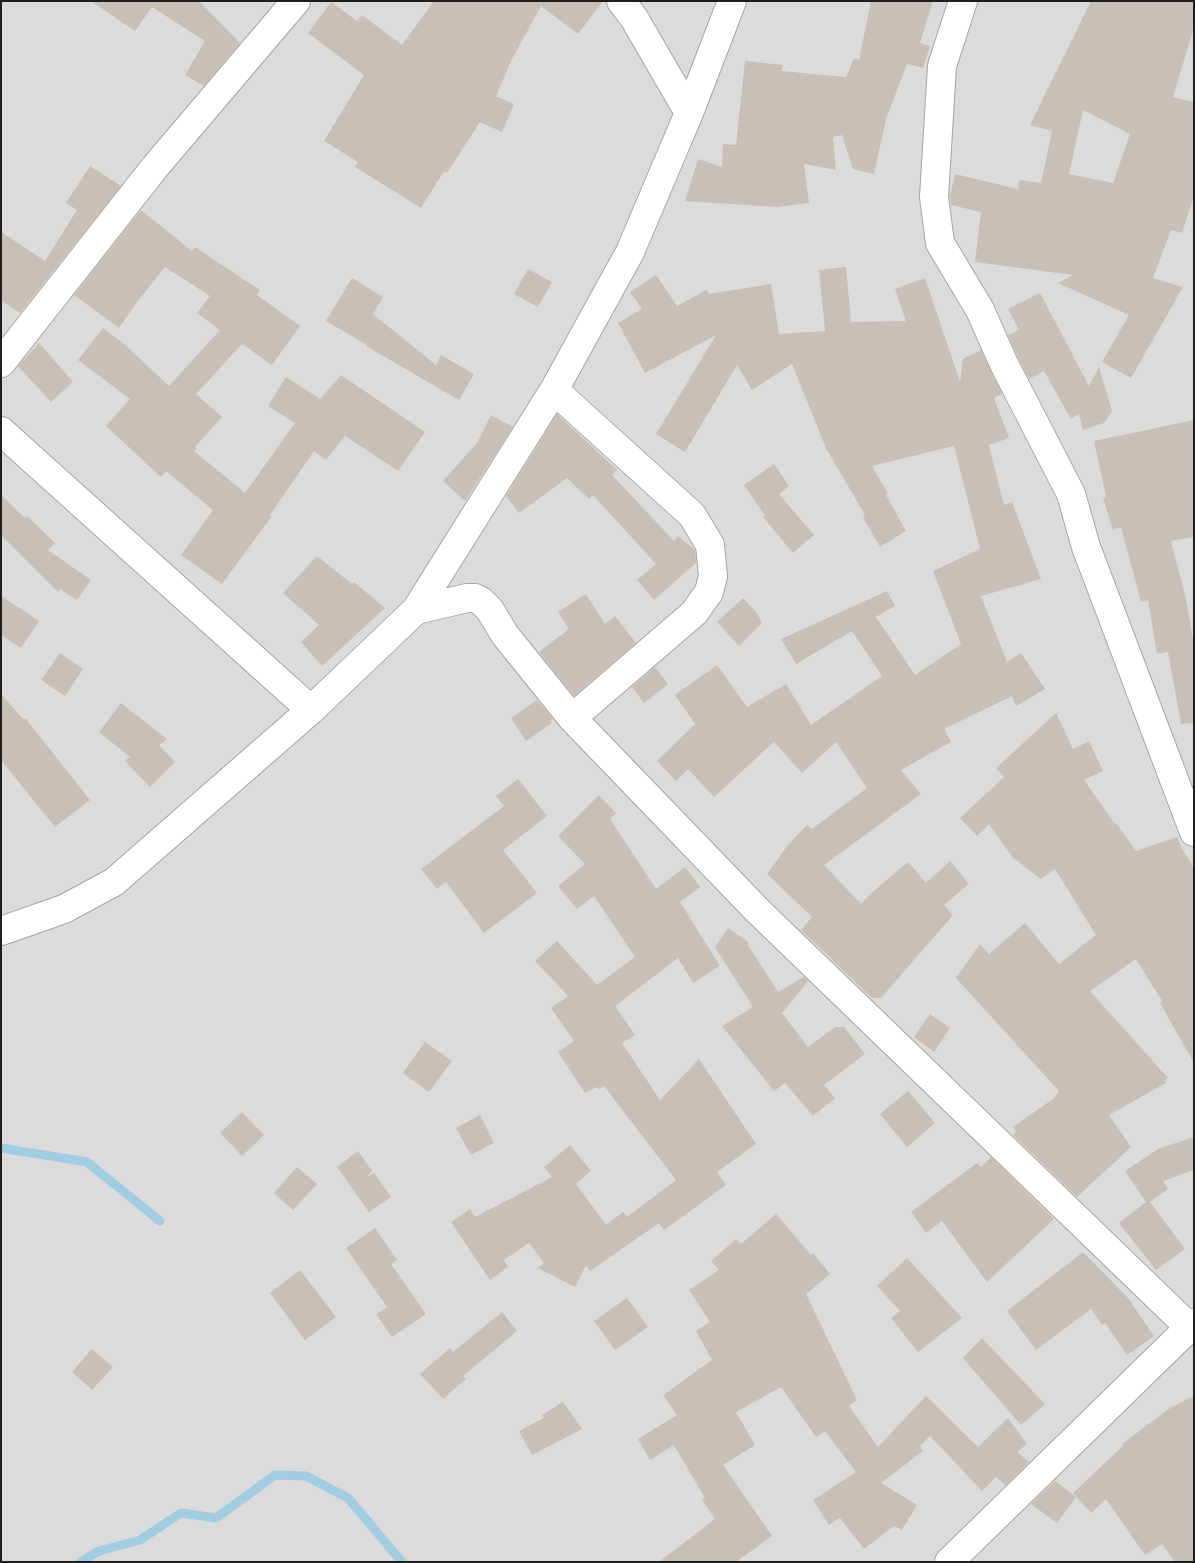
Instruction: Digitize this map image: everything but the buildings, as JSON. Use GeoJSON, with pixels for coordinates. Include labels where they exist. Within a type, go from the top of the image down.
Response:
{"type":"FeatureCollection","features":[{"type":"Feature","properties":{"kind":"street"},"geometry":{"type":"LineString","coordinates":[[1,364],[155,167],[296,1]]}},
{"type":"Feature","properties":{"kind":"street"},"geometry":{"type":"LineString","coordinates":[[621,1],[634,18],[689,113]]}},
{"type":"Feature","properties":{"kind":"street"},"geometry":{"type":"LineString","coordinates":[[1,930],[64,909],[114,882],[310,710],[416,610],[554,390],[630,252],[689,113],[732,1]]}},
{"type":"Feature","properties":{"kind":"street"},"geometry":{"type":"LineString","coordinates":[[963,1],[942,66],[934,197],[940,243],[980,310],[1004,364],[1070,494],[1086,546],[1194,832]]}},
{"type":"Feature","properties":{"kind":"street"},"geometry":{"type":"LineString","coordinates":[[554,390],[692,515],[710,545],[713,576],[710,592],[694,613],[572,718]]}},
{"type":"Feature","properties":{"kind":"street"},"geometry":{"type":"LineString","coordinates":[[1,431],[310,710]]}},
{"type":"Feature","properties":{"kind":"street"},"geometry":{"type":"LineString","coordinates":[[416,610],[467,598],[475,598],[490,610],[505,635],[572,718],[758,911],[1192,1325],[949,1562]]}},
{"type":"Feature","properties":{"kind":"shaded area"},"geometry":{"type":"Polygon","coordinates":[[[1,1],[1194,1],[1194,1562],[1,1562],[1,1]]]}},
{"type":"Feature","properties":{"kind":"waterway"},"geometry":{"type":"LineString","coordinates":[[1,1148],[87,1162],[160,1221]]}},
{"type":"Feature","properties":{"kind":"waterway"},"geometry":{"type":"LineString","coordinates":[[80,1562],[99,1551],[140,1540],[181,1513],[216,1518],[275,1475],[306,1476],[348,1498],[402,1562]]}}]}
